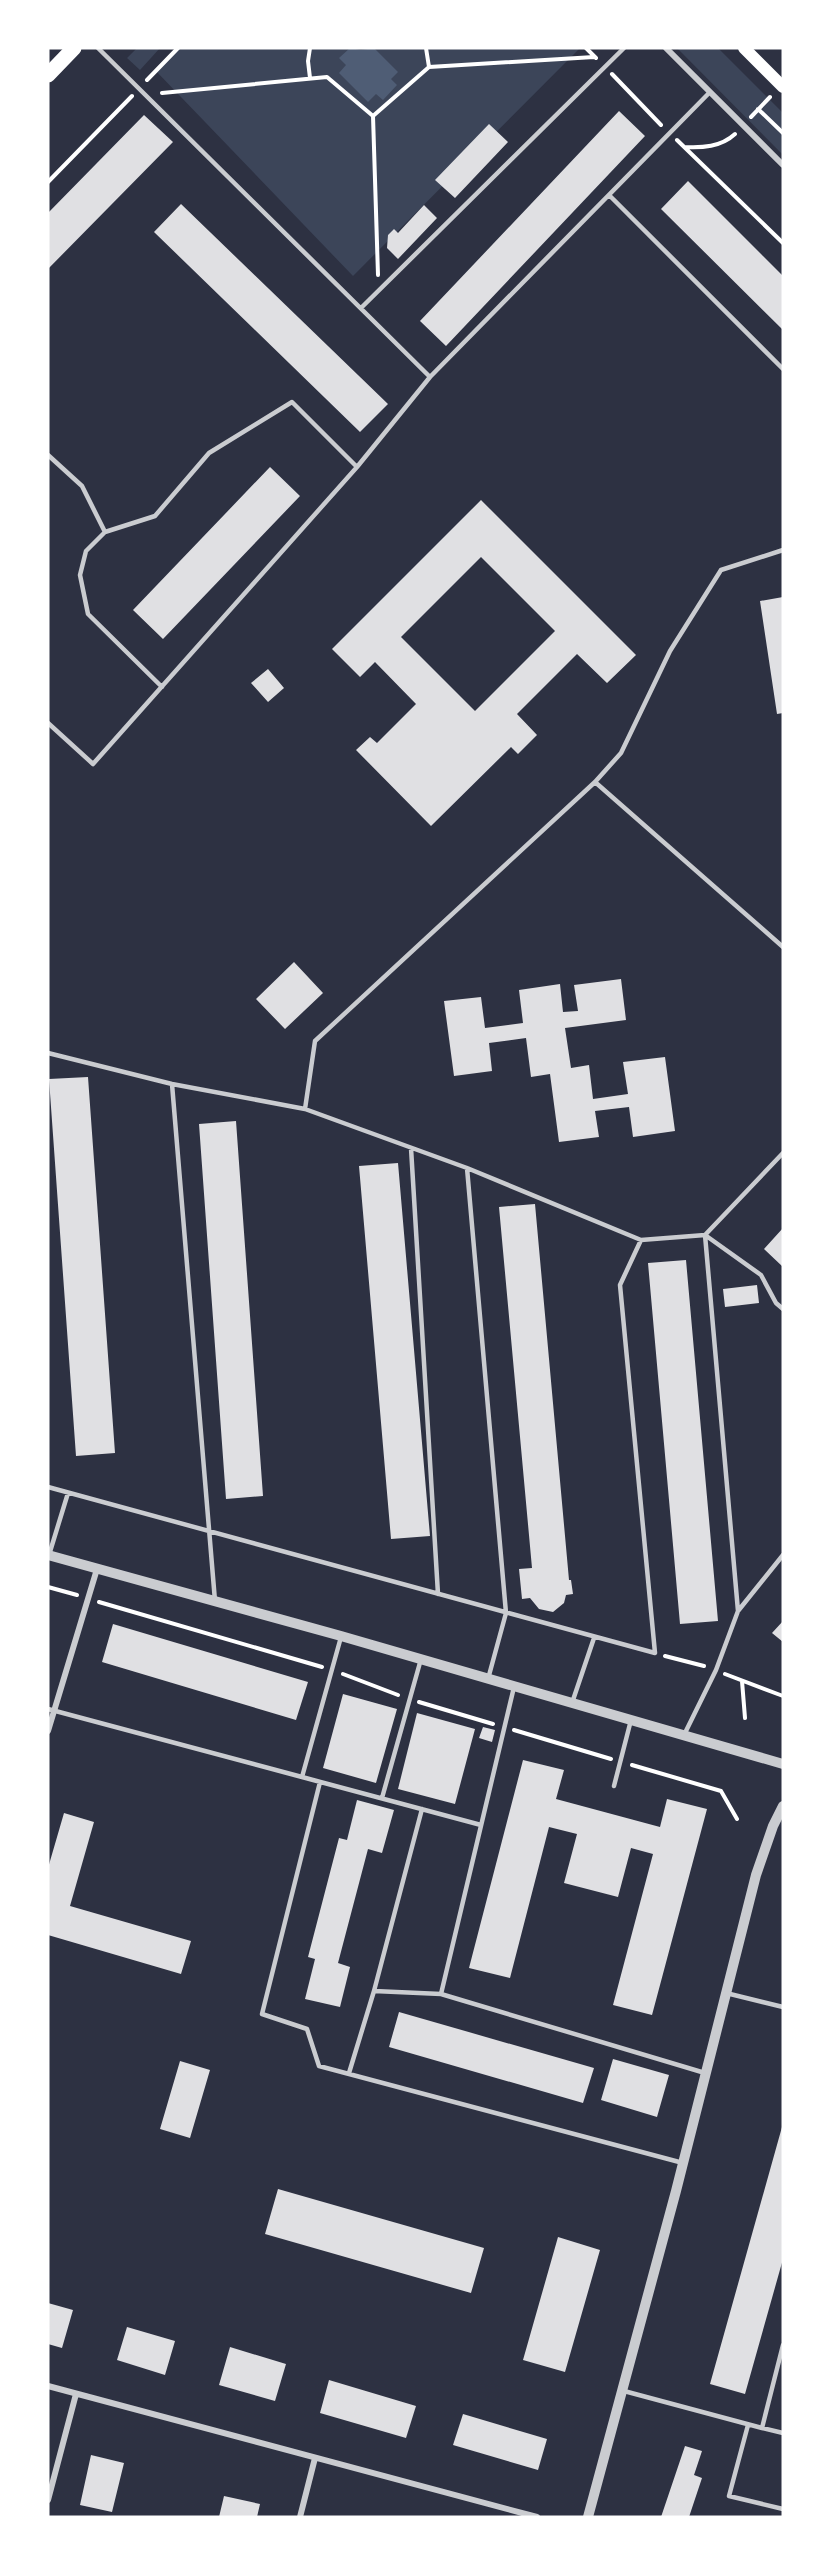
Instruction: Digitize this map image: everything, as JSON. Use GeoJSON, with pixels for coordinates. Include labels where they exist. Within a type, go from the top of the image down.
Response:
{"type":"FeatureCollection","features":[{"type":"Feature","properties":{"kind":"main road"},"geometry":{"type":"LineString","coordinates":[[48,75],[74,48]]}},
{"type":"Feature","properties":{"kind":"main road"},"geometry":{"type":"LineString","coordinates":[[744,48],[783,87]]}},
{"type":"Feature","properties":{"kind":"street"},"geometry":{"type":"LineString","coordinates":[[666,48],[783,165]]}},
{"type":"Feature","properties":{"kind":"street"},"geometry":{"type":"LineString","coordinates":[[49,1555],[341,1636],[783,1764]]}},
{"type":"Feature","properties":{"kind":"street"},"geometry":{"type":"LineString","coordinates":[[48,1731],[51,1710],[97,1569]]}},
{"type":"Feature","properties":{"kind":"street"},"geometry":{"type":"LineString","coordinates":[[588,2517],[683,2163],[756,1875],[773,1826],[783,1806]]}},
{"type":"Feature","properties":{"kind":"street"},"geometry":{"type":"LineString","coordinates":[[48,2386],[537,2517]]}},
{"type":"Feature","properties":{"kind":"street"},"geometry":{"type":"LineString","coordinates":[[48,2500],[76,2394]]}},
{"type":"Feature","properties":{"kind":"street"},"geometry":{"type":"LineString","coordinates":[[300,2517],[315,2458]]}},
{"type":"Feature","properties":{"kind":"lane"},"geometry":{"type":"LineString","coordinates":[[98,48],[430,377]]}},
{"type":"Feature","properties":{"kind":"lane"},"geometry":{"type":"LineString","coordinates":[[361,309],[624,48]]}},
{"type":"Feature","properties":{"kind":"lane"},"geometry":{"type":"LineString","coordinates":[[48,723],[93,764],[357,467],[430,377],[710,92]]}},
{"type":"Feature","properties":{"kind":"lane"},"geometry":{"type":"LineString","coordinates":[[610,196],[783,369]]}},
{"type":"Feature","properties":{"kind":"lane"},"geometry":{"type":"LineString","coordinates":[[162,687],[88,614],[80,575],[86,551],[105,532],[155,516],[209,453],[292,402],[357,467]]}},
{"type":"Feature","properties":{"kind":"lane"},"geometry":{"type":"LineString","coordinates":[[48,455],[82,486],[105,532]]}},
{"type":"Feature","properties":{"kind":"lane"},"geometry":{"type":"LineString","coordinates":[[305,1109],[315,1041],[595,782],[621,753],[670,651],[721,570],[783,550]]}},
{"type":"Feature","properties":{"kind":"lane"},"geometry":{"type":"LineString","coordinates":[[595,782],[783,947]]}},
{"type":"Feature","properties":{"kind":"lane"},"geometry":{"type":"LineString","coordinates":[[48,1053],[172,1084],[305,1109],[467,1168],[641,1240],[705,1235],[761,1275],[776,1303],[783,1309]]}},
{"type":"Feature","properties":{"kind":"lane"},"geometry":{"type":"LineString","coordinates":[[172,1084],[215,1602]]}},
{"type":"Feature","properties":{"kind":"lane"},"geometry":{"type":"LineString","coordinates":[[411,1148],[438,1594]]}},
{"type":"Feature","properties":{"kind":"lane"},"geometry":{"type":"LineString","coordinates":[[738,1611],[705,1235],[783,1153]]}},
{"type":"Feature","properties":{"kind":"lane"},"geometry":{"type":"LineString","coordinates":[[467,1168],[506,1613],[488,1679]]}},
{"type":"Feature","properties":{"kind":"lane"},"geometry":{"type":"LineString","coordinates":[[48,1487],[655,1653],[620,1285],[641,1240]]}},
{"type":"Feature","properties":{"kind":"lane"},"geometry":{"type":"LineString","coordinates":[[49,1555],[68,1493]]}},
{"type":"Feature","properties":{"kind":"lane"},"geometry":{"type":"LineString","coordinates":[[684,1735],[716,1670],[738,1611],[783,1555]]}},
{"type":"Feature","properties":{"kind":"lane"},"geometry":{"type":"LineString","coordinates":[[302,1777],[341,1636]]}},
{"type":"Feature","properties":{"kind":"lane"},"geometry":{"type":"LineString","coordinates":[[572,1703],[594,1638]]}},
{"type":"Feature","properties":{"kind":"lane"},"geometry":{"type":"LineString","coordinates":[[382,1798],[421,1659]]}},
{"type":"Feature","properties":{"kind":"lane"},"geometry":{"type":"LineString","coordinates":[[441,1994],[514,1686]]}},
{"type":"Feature","properties":{"kind":"lane"},"geometry":{"type":"LineString","coordinates":[[51,1710],[481,1825]]}},
{"type":"Feature","properties":{"kind":"lane"},"geometry":{"type":"LineString","coordinates":[[614,1786],[631,1720]]}},
{"type":"Feature","properties":{"kind":"lane"},"geometry":{"type":"LineString","coordinates":[[320,1782],[262,2014],[307,2029],[319,2066],[683,2163]]}},
{"type":"Feature","properties":{"kind":"lane"},"geometry":{"type":"LineString","coordinates":[[349,2073],[374,1991],[422,1809]]}},
{"type":"Feature","properties":{"kind":"lane"},"geometry":{"type":"LineString","coordinates":[[374,1991],[441,1994],[705,2073]]}},
{"type":"Feature","properties":{"kind":"lane"},"geometry":{"type":"LineString","coordinates":[[726,1993],[783,2007]]}},
{"type":"Feature","properties":{"kind":"lane"},"geometry":{"type":"LineString","coordinates":[[762,2428],[783,2345]]}},
{"type":"Feature","properties":{"kind":"lane"},"geometry":{"type":"LineString","coordinates":[[622,2391],[783,2433]]}},
{"type":"Feature","properties":{"kind":"lane"},"geometry":{"type":"LineString","coordinates":[[748,2425],[729,2496],[783,2509]]}},
{"type":"Feature","properties":{"kind":"path"},"geometry":{"type":"LineString","coordinates":[[48,182],[178,48]]}},
{"type":"Feature","properties":{"kind":"path"},"geometry":{"type":"LineString","coordinates":[[310,48],[308,61],[310,78]]}},
{"type":"Feature","properties":{"kind":"path"},"geometry":{"type":"LineString","coordinates":[[426,48],[429,66]]}},
{"type":"Feature","properties":{"kind":"path"},"geometry":{"type":"LineString","coordinates":[[586,48],[669,133],[783,243]]}},
{"type":"Feature","properties":{"kind":"path"},"geometry":{"type":"LineString","coordinates":[[373,116],[429,66],[595,57]]}},
{"type":"Feature","properties":{"kind":"path"},"geometry":{"type":"LineString","coordinates":[[146,95],[327,77],[373,116],[379,291]]}},
{"type":"Feature","properties":{"kind":"path"},"geometry":{"type":"LineString","coordinates":[[758,109],[783,133]]}},
{"type":"Feature","properties":{"kind":"path"},"geometry":{"type":"LineString","coordinates":[[741,1681],[745,1718]]}},
{"type":"Feature","properties":{"kind":"shaded area"},"geometry":{"type":"Polygon","coordinates":[[[137,48],[160,48],[140,70],[127,58],[137,48]]]}},
{"type":"Feature","properties":{"kind":"shaded area"},"geometry":{"type":"Polygon","coordinates":[[[177,48],[579,49],[353,276],[155,70],[177,48]]]}},
{"type":"Feature","properties":{"kind":"shaded area"},"geometry":{"type":"Polygon","coordinates":[[[350,48],[361,50],[374,48],[398,72],[391,79],[397,85],[383,100],[376,94],[368,102],[339,73],[346,65],[339,58],[350,48]]]}},
{"type":"Feature","properties":{"kind":"shaded area"},"geometry":{"type":"Polygon","coordinates":[[[677,48],[718,48],[783,113],[783,155],[677,48]]]}},
{"type":"Feature","properties":{"kind":"building"},"geometry":{"type":"Polygon","coordinates":[[[619,111],[645,136],[446,346],[420,321],[619,111]]]}},
{"type":"Feature","properties":{"kind":"building"},"geometry":{"type":"Polygon","coordinates":[[[144,115],[173,142],[48,269],[48,213],[144,115]]]}},
{"type":"Feature","properties":{"kind":"building"},"geometry":{"type":"Polygon","coordinates":[[[489,124],[508,142],[455,198],[435,180],[489,124]]]}},
{"type":"Feature","properties":{"kind":"building"},"geometry":{"type":"Polygon","coordinates":[[[688,181],[783,276],[783,330],[661,209],[688,181]]]}},
{"type":"Feature","properties":{"kind":"building"},"geometry":{"type":"Polygon","coordinates":[[[181,204],[388,404],[360,432],[154,232],[181,204]]]}},
{"type":"Feature","properties":{"kind":"building"},"geometry":{"type":"Polygon","coordinates":[[[424,205],[437,218],[398,259],[387,248],[388,235],[394,229],[398,233],[424,205]]]}},
{"type":"Feature","properties":{"kind":"building"},"geometry":{"type":"Polygon","coordinates":[[[270,467],[300,496],[163,639],[133,610],[270,467]]]}},
{"type":"Feature","properties":{"kind":"building"},"geometry":{"type":"Polygon","coordinates":[[[481,500],[636,655],[607,683],[577,654],[517,714],[537,735],[518,754],[511,747],[431,826],[356,750],[370,737],[377,743],[416,704],[375,662],[360,677],[332,649],[481,500]],[[481,557],[401,637],[475,711],[555,631],[481,557]]]}},
{"type":"Feature","properties":{"kind":"building"},"geometry":{"type":"Polygon","coordinates":[[[783,597],[783,713],[777,714],[760,601],[783,597]]]}},
{"type":"Feature","properties":{"kind":"building"},"geometry":{"type":"Polygon","coordinates":[[[268,669],[284,688],[268,702],[251,683],[268,669]]]}},
{"type":"Feature","properties":{"kind":"building"},"geometry":{"type":"Polygon","coordinates":[[[294,962],[323,993],[285,1029],[256,999],[294,962]]]}},
{"type":"Feature","properties":{"kind":"building"},"geometry":{"type":"Polygon","coordinates":[[[621,979],[626,1020],[565,1028],[571,1068],[589,1065],[593,1099],[628,1094],[623,1062],[665,1057],[675,1131],[633,1137],[629,1107],[595,1111],[599,1137],[559,1142],[550,1074],[531,1077],[526,1038],[489,1043],[492,1071],[454,1076],[444,1001],[481,997],[485,1028],[523,1023],[519,990],[560,984],[563,1012],[578,1011],[574,985],[621,979]]]}},
{"type":"Feature","properties":{"kind":"building"},"geometry":{"type":"Polygon","coordinates":[[[88,1077],[115,1453],[76,1456],[49,1079],[88,1077]]]}},
{"type":"Feature","properties":{"kind":"building"},"geometry":{"type":"Polygon","coordinates":[[[236,1121],[263,1496],[226,1499],[199,1124],[236,1121]]]}},
{"type":"Feature","properties":{"kind":"building"},"geometry":{"type":"Polygon","coordinates":[[[398,1163],[430,1536],[391,1539],[359,1166],[398,1163]]]}},
{"type":"Feature","properties":{"kind":"building"},"geometry":{"type":"Polygon","coordinates":[[[535,1204],[569,1580],[571,1580],[573,1594],[566,1595],[564,1603],[553,1612],[539,1609],[530,1598],[522,1599],[519,1569],[532,1568],[499,1207],[535,1204]]]}},
{"type":"Feature","properties":{"kind":"building"},"geometry":{"type":"Polygon","coordinates":[[[783,1228],[783,1267],[764,1249],[783,1228]]]}},
{"type":"Feature","properties":{"kind":"building"},"geometry":{"type":"Polygon","coordinates":[[[686,1260],[718,1621],[680,1624],[648,1263],[686,1260]]]}},
{"type":"Feature","properties":{"kind":"building"},"geometry":{"type":"Polygon","coordinates":[[[757,1285],[759,1303],[725,1307],[723,1289],[757,1285]]]}},
{"type":"Feature","properties":{"kind":"building"},"geometry":{"type":"Polygon","coordinates":[[[783,1621],[783,1642],[772,1633],[783,1621]]]}},
{"type":"Feature","properties":{"kind":"building"},"geometry":{"type":"Polygon","coordinates":[[[113,1624],[308,1682],[296,1720],[102,1662],[113,1624]]]}},
{"type":"Feature","properties":{"kind":"building"},"geometry":{"type":"Polygon","coordinates":[[[343,1694],[397,1709],[376,1783],[323,1768],[343,1694]]]}},
{"type":"Feature","properties":{"kind":"building"},"geometry":{"type":"Polygon","coordinates":[[[417,1713],[475,1729],[455,1804],[398,1789],[417,1713]]]}},
{"type":"Feature","properties":{"kind":"building"},"geometry":{"type":"Polygon","coordinates":[[[483,1727],[495,1730],[492,1742],[479,1738],[483,1727]]]}},
{"type":"Feature","properties":{"kind":"building"},"geometry":{"type":"Polygon","coordinates":[[[523,1760],[564,1770],[556,1799],[660,1827],[667,1799],[707,1809],[652,2015],[613,2005],[653,1854],[631,1848],[618,1897],[564,1883],[577,1834],[549,1827],[510,1978],[469,1968],[523,1760]]]}},
{"type":"Feature","properties":{"kind":"building"},"geometry":{"type":"Polygon","coordinates":[[[357,1800],[394,1810],[382,1853],[368,1849],[338,1963],[350,1967],[340,2007],[305,1999],[315,1959],[308,1957],[339,1838],[347,1840],[357,1800]]]}},
{"type":"Feature","properties":{"kind":"building"},"geometry":{"type":"Polygon","coordinates":[[[64,1813],[94,1822],[70,1906],[191,1941],[181,1974],[48,1935],[48,1868],[64,1813]]]}},
{"type":"Feature","properties":{"kind":"building"},"geometry":{"type":"Polygon","coordinates":[[[399,2012],[594,2068],[583,2103],[389,2047],[399,2012]]]}},
{"type":"Feature","properties":{"kind":"building"},"geometry":{"type":"Polygon","coordinates":[[[613,2059],[669,2075],[657,2117],[601,2100],[613,2059]]]}},
{"type":"Feature","properties":{"kind":"building"},"geometry":{"type":"Polygon","coordinates":[[[180,2061],[210,2070],[190,2138],[160,2129],[180,2061]]]}},
{"type":"Feature","properties":{"kind":"building"},"geometry":{"type":"Polygon","coordinates":[[[782,2127],[783,2259],[745,2394],[710,2384],[782,2127]]]}},
{"type":"Feature","properties":{"kind":"building"},"geometry":{"type":"Polygon","coordinates":[[[278,2189],[484,2248],[471,2293],[265,2234],[278,2189]]]}},
{"type":"Feature","properties":{"kind":"building"},"geometry":{"type":"Polygon","coordinates":[[[558,2237],[600,2250],[565,2372],[523,2360],[558,2237]]]}},
{"type":"Feature","properties":{"kind":"building"},"geometry":{"type":"Polygon","coordinates":[[[48,2303],[73,2310],[62,2348],[48,2344],[48,2303]]]}},
{"type":"Feature","properties":{"kind":"building"},"geometry":{"type":"Polygon","coordinates":[[[127,2327],[175,2341],[165,2375],[117,2360],[127,2327]]]}},
{"type":"Feature","properties":{"kind":"building"},"geometry":{"type":"Polygon","coordinates":[[[230,2347],[286,2364],[275,2401],[219,2385],[230,2347]]]}},
{"type":"Feature","properties":{"kind":"building"},"geometry":{"type":"Polygon","coordinates":[[[329,2380],[416,2406],[406,2438],[320,2413],[329,2380]]]}},
{"type":"Feature","properties":{"kind":"building"},"geometry":{"type":"Polygon","coordinates":[[[463,2414],[547,2439],[538,2470],[453,2445],[463,2414]]]}},
{"type":"Feature","properties":{"kind":"building"},"geometry":{"type":"Polygon","coordinates":[[[685,2446],[702,2451],[694,2475],[702,2478],[689,2517],[661,2517],[685,2446]]]}},
{"type":"Feature","properties":{"kind":"building"},"geometry":{"type":"Polygon","coordinates":[[[91,2455],[124,2463],[112,2512],[80,2505],[91,2455]]]}},
{"type":"Feature","properties":{"kind":"building"},"geometry":{"type":"Polygon","coordinates":[[[224,2496],[260,2504],[257,2517],[219,2517],[224,2496]]]}}]}
